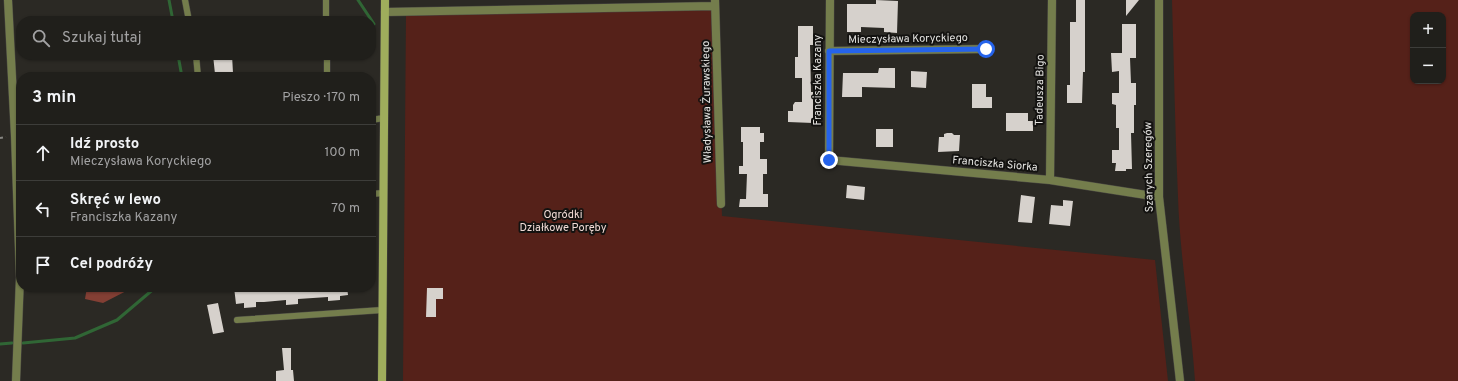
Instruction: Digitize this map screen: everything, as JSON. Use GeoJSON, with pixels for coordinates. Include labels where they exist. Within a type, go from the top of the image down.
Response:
{"type":"FeatureCollection","features":[{"type":"Feature","properties":{"kind":"street"},"geometry":{"type":"LineString","coordinates":[[8,0],[16,164]]}},
{"type":"Feature","properties":{"kind":"street"},"geometry":{"type":"LineString","coordinates":[[382,381],[385,0]]}},
{"type":"Feature","properties":{"kind":"street","name":"Franciszka Kazany"},"geometry":{"type":"LineString","coordinates":[[829,160],[830,0]]}},
{"type":"Feature","properties":{"kind":"street","name":"Tadeusza Bigo"},"geometry":{"type":"LineString","coordinates":[[1050,180],[1052,0]]}},
{"type":"Feature","properties":{"kind":"street","name":"Szarych Szeregów"},"geometry":{"type":"LineString","coordinates":[[1159,0],[1159,197],[1180,381]]}},
{"type":"Feature","properties":{"kind":"street"},"geometry":{"type":"LineString","coordinates":[[385,12],[602,4],[715,3]]}},
{"type":"Feature","properties":{"kind":"street","name":"Władysława Żurawskiego"},"geometry":{"type":"LineString","coordinates":[[715,3],[721,204]]}},
{"type":"Feature","properties":{"kind":"street","name":"Mieczysława Koryckiego"},"geometry":{"type":"LineString","coordinates":[[829,51],[986,49]]}},
{"type":"Feature","properties":{"kind":"street","name":"Franciszka Siorka"},"geometry":{"type":"LineString","coordinates":[[829,160],[1050,180],[1159,197]]}},
{"type":"Feature","properties":{"kind":"street"},"geometry":{"type":"LineString","coordinates":[[16,381],[19,292]]}},
{"type":"Feature","properties":{"kind":"lane"},"geometry":{"type":"LineString","coordinates":[[185,0],[188,16]]}},
{"type":"Feature","properties":{"kind":"lane"},"geometry":{"type":"LineString","coordinates":[[326,0],[326,16]]}},
{"type":"Feature","properties":{"kind":"lane"},"geometry":{"type":"LineString","coordinates":[[196,60],[198,72]]}},
{"type":"Feature","properties":{"kind":"lane"},"geometry":{"type":"LineString","coordinates":[[327,60],[327,72]]}},
{"type":"Feature","properties":{"kind":"lane"},"geometry":{"type":"LineString","coordinates":[[376,119],[384,118]]}},
{"type":"Feature","properties":{"kind":"lane"},"geometry":{"type":"LineString","coordinates":[[376,194],[383,193]]}},
{"type":"Feature","properties":{"kind":"lane"},"geometry":{"type":"LineString","coordinates":[[237,320],[382,310]]}},
{"type":"Feature","properties":{"kind":"green space"},"geometry":{"type":"Polygon","coordinates":[[[1172,0],[1458,0],[1458,381],[1195,381],[1179,220],[1172,0]]]}},
{"type":"Feature","properties":{"kind":"green space","name":"Ogródki Działkowe Poręby"},"geometry":{"type":"Polygon","coordinates":[[[715,6],[722,216],[1155,260],[1168,381],[403,381],[406,12],[715,6]]]}},
{"type":"Feature","properties":{"kind":"shaded area"},"geometry":{"type":"Polygon","coordinates":[[[86,292],[124,292],[103,303],[85,299],[86,292]]]}},
{"type":"Feature","properties":{"kind":"building"},"geometry":{"type":"Polygon","coordinates":[[[876,0],[898,1],[897,33],[884,32],[884,28],[861,27],[861,32],[847,32],[847,4],[876,4],[876,0]]]}},
{"type":"Feature","properties":{"kind":"building"},"geometry":{"type":"Polygon","coordinates":[[[1076,0],[1085,0],[1085,72],[1083,72],[1082,103],[1067,103],[1067,85],[1070,85],[1070,22],[1076,22],[1076,0]]]}},
{"type":"Feature","properties":{"kind":"building"},"geometry":{"type":"Polygon","coordinates":[[[1126,0],[1139,0],[1126,16],[1126,0]]]}},
{"type":"Feature","properties":{"kind":"building"},"geometry":{"type":"Polygon","coordinates":[[[1122,24],[1136,24],[1136,58],[1130,58],[1131,83],[1136,83],[1136,105],[1134,105],[1134,133],[1131,133],[1132,169],[1126,169],[1126,171],[1115,171],[1116,163],[1112,163],[1112,150],[1119,150],[1119,128],[1116,128],[1116,105],[1112,104],[1112,93],[1119,93],[1119,71],[1112,72],[1111,53],[1122,53],[1122,24]]]}},
{"type":"Feature","properties":{"kind":"building"},"geometry":{"type":"Polygon","coordinates":[[[798,26],[813,26],[813,45],[810,45],[813,123],[788,122],[788,111],[793,111],[793,105],[795,102],[802,102],[802,78],[795,78],[795,57],[798,57],[798,26]]]}},
{"type":"Feature","properties":{"kind":"building"},"geometry":{"type":"Polygon","coordinates":[[[214,60],[232,60],[233,72],[215,72],[214,60]]]}},
{"type":"Feature","properties":{"kind":"building"},"geometry":{"type":"Polygon","coordinates":[[[879,68],[895,68],[895,88],[862,87],[862,97],[842,97],[843,73],[878,73],[879,68]]]}},
{"type":"Feature","properties":{"kind":"building"},"geometry":{"type":"Polygon","coordinates":[[[911,71],[927,72],[926,88],[911,87],[911,71]]]}},
{"type":"Feature","properties":{"kind":"building"},"geometry":{"type":"Polygon","coordinates":[[[972,84],[986,84],[986,97],[992,97],[992,108],[972,108],[972,84]]]}},
{"type":"Feature","properties":{"kind":"building"},"geometry":{"type":"Polygon","coordinates":[[[1006,113],[1028,113],[1028,121],[1033,121],[1033,131],[1006,131],[1006,113]]]}},
{"type":"Feature","properties":{"kind":"building"},"geometry":{"type":"Polygon","coordinates":[[[741,127],[760,127],[760,133],[764,133],[764,142],[760,142],[760,159],[767,159],[767,174],[763,174],[763,194],[768,194],[768,207],[739,207],[740,199],[746,199],[747,174],[739,174],[739,166],[743,166],[743,142],[741,142],[741,127]]]}},
{"type":"Feature","properties":{"kind":"building"},"geometry":{"type":"Polygon","coordinates":[[[876,129],[893,129],[893,147],[876,147],[876,129]]]}},
{"type":"Feature","properties":{"kind":"building"},"geometry":{"type":"Polygon","coordinates":[[[944,134],[960,135],[959,151],[938,152],[939,137],[944,137],[944,134]]]}},
{"type":"Feature","properties":{"kind":"building"},"geometry":{"type":"Polygon","coordinates":[[[847,185],[865,187],[864,200],[846,198],[847,185]]]}},
{"type":"Feature","properties":{"kind":"building"},"geometry":{"type":"Polygon","coordinates":[[[1021,195],[1035,197],[1032,223],[1018,222],[1021,195]]]}},
{"type":"Feature","properties":{"kind":"building"},"geometry":{"type":"Polygon","coordinates":[[[1063,200],[1073,201],[1070,226],[1049,224],[1051,205],[1063,206],[1063,200]]]}},
{"type":"Feature","properties":{"kind":"building"},"geometry":{"type":"Polygon","coordinates":[[[427,288],[443,288],[443,299],[436,299],[436,317],[426,317],[427,288]]]}},
{"type":"Feature","properties":{"kind":"building"},"geometry":{"type":"Polygon","coordinates":[[[235,292],[348,292],[348,295],[340,296],[340,300],[328,301],[328,297],[298,299],[298,304],[286,305],[286,300],[256,302],[256,307],[244,308],[244,303],[236,304],[235,292]]]}},
{"type":"Feature","properties":{"kind":"building"},"geometry":{"type":"Polygon","coordinates":[[[218,303],[224,332],[213,334],[207,305],[218,303]]]}},
{"type":"Feature","properties":{"kind":"building"},"geometry":{"type":"Polygon","coordinates":[[[282,348],[291,348],[291,370],[293,370],[294,381],[276,381],[276,371],[284,370],[282,348]]]}},
{"type":"Feature","properties":{"kind":"waterway"},"geometry":{"type":"LineString","coordinates":[[169,0],[172,16]]}},
{"type":"Feature","properties":{"kind":"waterway"},"geometry":{"type":"LineString","coordinates":[[358,0],[369,16]]}},
{"type":"Feature","properties":{"kind":"waterway"},"geometry":{"type":"LineString","coordinates":[[179,60],[181,72]]}},
{"type":"Feature","properties":{"kind":"waterway"},"geometry":{"type":"LineString","coordinates":[[23,343],[75,338],[117,320],[150,292]]}},
{"type":"Feature","properties":{"kind":"waterway"},"geometry":{"type":"LineString","coordinates":[[0,344],[12,343]]}},
{"type":"Feature","properties":{"kind":"route"},"geometry":{"type":"LineString","coordinates":[[829,160],[829,51],[986,49]]}}]}
